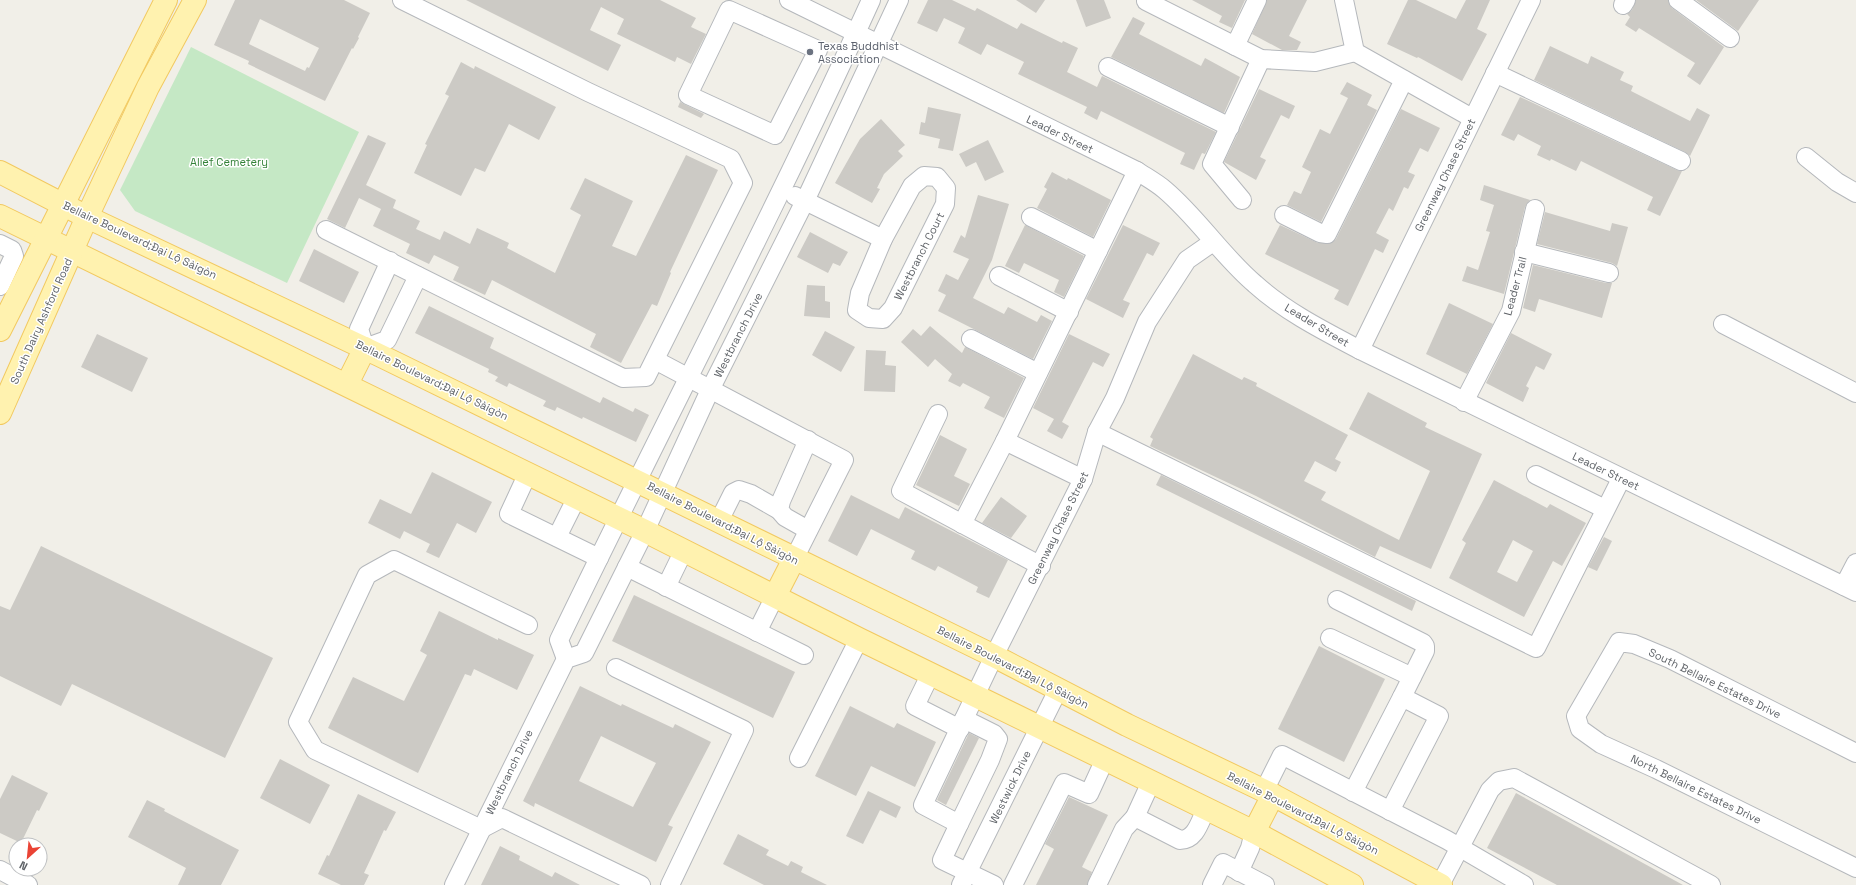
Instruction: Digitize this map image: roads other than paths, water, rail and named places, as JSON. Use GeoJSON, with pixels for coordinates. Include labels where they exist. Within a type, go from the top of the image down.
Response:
{"type":"FeatureCollection","features":[{"type":"Feature","properties":{"kind":"main road"},"geometry":{"type":"LineString","coordinates":[[0,330],[5,287],[47,237],[62,204],[166,0]]}},
{"type":"Feature","properties":{"kind":"main road","name":"South Dairy Ashford Road"},"geometry":{"type":"LineString","coordinates":[[0,413],[88,216],[148,87],[196,0]]}},
{"type":"Feature","properties":{"kind":"main road","name":"Bellaire Boulevard;Đại Lộ Sàigòn"},"geometry":{"type":"LineString","coordinates":[[0,172],[62,204],[365,348],[662,492],[794,559],[994,656],[1127,725],[1269,793],[1440,885]]}},
{"type":"Feature","properties":{"kind":"main road"},"geometry":{"type":"LineString","coordinates":[[0,216],[47,237],[645,530],[859,639],[1040,726],[1254,832],[1352,885]]}},
{"type":"Feature","properties":{"kind":"main road"},"geometry":{"type":"LineString","coordinates":[[347,384],[365,348]]}},
{"type":"Feature","properties":{"kind":"main road"},"geometry":{"type":"LineString","coordinates":[[775,596],[794,559]]}},
{"type":"Feature","properties":{"kind":"main road"},"geometry":{"type":"LineString","coordinates":[[1254,832],[1269,793]]}},
{"type":"Feature","properties":{"kind":"street"},"geometry":{"type":"LineString","coordinates":[[326,230],[623,378],[646,377],[743,183],[731,160],[588,92],[402,0]]}},
{"type":"Feature","properties":{"kind":"street","name":"Leader Street"},"geometry":{"type":"LineString","coordinates":[[789,0],[1137,171],[1164,190],[1194,218],[1213,242],[1261,289],[1301,318],[1360,350],[1464,402],[1850,589]]}},
{"type":"Feature","properties":{"kind":"street"},"geometry":{"type":"LineString","coordinates":[[566,659],[559,640],[636,480],[781,190],[871,0]]}},
{"type":"Feature","properties":{"kind":"street","name":"Westbranch Drive"},"geometry":{"type":"LineString","coordinates":[[454,885],[566,659],[584,652],[627,567],[710,390],[805,201],[899,0]]}},
{"type":"Feature","properties":{"kind":"street"},"geometry":{"type":"LineString","coordinates":[[1235,46],[1258,0]]}},
{"type":"Feature","properties":{"kind":"street"},"geometry":{"type":"LineString","coordinates":[[1344,0],[1355,52]]}},
{"type":"Feature","properties":{"kind":"street","name":"Greenway Chase Street"},"geometry":{"type":"LineString","coordinates":[[1360,350],[1472,118],[1531,0]]}},
{"type":"Feature","properties":{"kind":"street"},"geometry":{"type":"LineString","coordinates":[[1678,0],[1730,38]]}},
{"type":"Feature","properties":{"kind":"street"},"geometry":{"type":"LineString","coordinates":[[1146,1],[1261,60],[1315,62],[1355,52],[1472,118]]}},
{"type":"Feature","properties":{"kind":"street"},"geometry":{"type":"LineString","coordinates":[[732,5],[818,50],[775,136],[688,95],[732,5]]}},
{"type":"Feature","properties":{"kind":"street"},"geometry":{"type":"LineString","coordinates":[[1242,200],[1212,164],[1261,60]]}},
{"type":"Feature","properties":{"kind":"street"},"geometry":{"type":"LineString","coordinates":[[1108,67],[1230,126]]}},
{"type":"Feature","properties":{"kind":"street"},"geometry":{"type":"LineString","coordinates":[[1495,73],[1681,161]]}},
{"type":"Feature","properties":{"kind":"street"},"geometry":{"type":"LineString","coordinates":[[1284,215],[1320,233],[1327,234],[1404,80]]}},
{"type":"Feature","properties":{"kind":"street"},"geometry":{"type":"LineString","coordinates":[[1806,157],[1836,182],[1856,193]]}},
{"type":"Feature","properties":{"kind":"street"},"geometry":{"type":"LineString","coordinates":[[962,524],[1069,312],[1137,171]]}},
{"type":"Feature","properties":{"kind":"street","name":"Westbranch Court"},"geometry":{"type":"LineString","coordinates":[[924,176],[937,177],[946,188],[945,204],[893,308],[883,319],[869,318],[857,310],[860,293],[883,239],[912,186],[924,176]]}},
{"type":"Feature","properties":{"kind":"street"},"geometry":{"type":"LineString","coordinates":[[781,190],[883,239]]}},
{"type":"Feature","properties":{"kind":"street","name":"Leader Trail"},"geometry":{"type":"LineString","coordinates":[[1464,402],[1511,310],[1535,209]]}},
{"type":"Feature","properties":{"kind":"street"},"geometry":{"type":"LineString","coordinates":[[1031,217],[1098,251]]}},
{"type":"Feature","properties":{"kind":"street","name":"Greenway Chase Street"},"geometry":{"type":"LineString","coordinates":[[959,824],[923,805],[994,656],[1041,566],[1083,479],[1097,432],[1118,391],[1147,322],[1187,260],[1213,242]]}},
{"type":"Feature","properties":{"kind":"street"},"geometry":{"type":"LineString","coordinates":[[0,244],[12,250],[14,256],[5,287]]}},
{"type":"Feature","properties":{"kind":"street"},"geometry":{"type":"LineString","coordinates":[[1524,252],[1609,273]]}},
{"type":"Feature","properties":{"kind":"street"},"geometry":{"type":"LineString","coordinates":[[390,261],[359,329],[365,348],[387,340],[418,276]]}},
{"type":"Feature","properties":{"kind":"street"},"geometry":{"type":"LineString","coordinates":[[999,276],[1069,312]]}},
{"type":"Feature","properties":{"kind":"street"},"geometry":{"type":"LineString","coordinates":[[1724,324],[1856,393]]}},
{"type":"Feature","properties":{"kind":"street"},"geometry":{"type":"LineString","coordinates":[[971,339],[1038,373]]}},
{"type":"Feature","properties":{"kind":"street"},"geometry":{"type":"LineString","coordinates":[[655,360],[844,460],[794,559]]}},
{"type":"Feature","properties":{"kind":"street"},"geometry":{"type":"LineString","coordinates":[[938,414],[901,491],[1041,566]]}},
{"type":"Feature","properties":{"kind":"street"},"geometry":{"type":"LineString","coordinates":[[1097,432],[1536,648],[1621,479]]}},
{"type":"Feature","properties":{"kind":"street"},"geometry":{"type":"LineString","coordinates":[[779,510],[781,501],[808,440]]}},
{"type":"Feature","properties":{"kind":"street"},"geometry":{"type":"LineString","coordinates":[[1005,441],[1083,479]]}},
{"type":"Feature","properties":{"kind":"street"},"geometry":{"type":"LineString","coordinates":[[528,473],[509,514],[598,558]]}},
{"type":"Feature","properties":{"kind":"street"},"geometry":{"type":"LineString","coordinates":[[1536,475],[1605,509]]}},
{"type":"Feature","properties":{"kind":"street"},"geometry":{"type":"LineString","coordinates":[[719,521],[733,493],[739,490],[751,494],[779,510],[784,517],[808,530]]}},
{"type":"Feature","properties":{"kind":"street"},"geometry":{"type":"LineString","coordinates":[[557,537],[577,497]]}},
{"type":"Feature","properties":{"kind":"street"},"geometry":{"type":"LineString","coordinates":[[666,587],[684,550]]}},
{"type":"Feature","properties":{"kind":"street"},"geometry":{"type":"LineString","coordinates":[[528,625],[394,560],[367,574],[298,722],[315,750],[481,830],[502,818],[642,885]]}},
{"type":"Feature","properties":{"kind":"street"},"geometry":{"type":"LineString","coordinates":[[1850,589],[1856,563]]}},
{"type":"Feature","properties":{"kind":"street"},"geometry":{"type":"LineString","coordinates":[[627,567],[804,655]]}},
{"type":"Feature","properties":{"kind":"street"},"geometry":{"type":"LineString","coordinates":[[757,632],[775,596]]}},
{"type":"Feature","properties":{"kind":"street"},"geometry":{"type":"LineString","coordinates":[[1336,600],[1423,643],[1425,646],[1425,651],[1353,792]]}},
{"type":"Feature","properties":{"kind":"street"},"geometry":{"type":"LineString","coordinates":[[1330,638],[1412,677]]}},
{"type":"Feature","properties":{"kind":"street"},"geometry":{"type":"LineString","coordinates":[[799,758],[859,639]]}},
{"type":"Feature","properties":{"kind":"street","name":"South Bellaire Estates Drive"},"geometry":{"type":"LineString","coordinates":[[1593,686],[1619,642],[1634,644],[1670,659],[1856,753]]}},
{"type":"Feature","properties":{"kind":"street"},"geometry":{"type":"LineString","coordinates":[[616,668],[744,730],[670,885]]}},
{"type":"Feature","properties":{"kind":"street"},"geometry":{"type":"LineString","coordinates":[[931,673],[915,706],[997,736],[997,744],[990,760],[942,860],[964,879],[994,885]]}},
{"type":"Feature","properties":{"kind":"street","name":"North Bellaire Estates Drive"},"geometry":{"type":"LineString","coordinates":[[1593,686],[1576,716],[1580,729],[1601,744],[1656,769],[1856,868]]}},
{"type":"Feature","properties":{"kind":"street","name":"Westwick Drive"},"geometry":{"type":"LineString","coordinates":[[964,879],[1058,690]]}},
{"type":"Feature","properties":{"kind":"street"},"geometry":{"type":"LineString","coordinates":[[1390,811],[1439,716],[1402,697]]}},
{"type":"Feature","properties":{"kind":"street"},"geometry":{"type":"LineString","coordinates":[[1269,793],[1282,755],[1459,848],[1524,885]]}},
{"type":"Feature","properties":{"kind":"street"},"geometry":{"type":"LineString","coordinates":[[1013,885],[1064,783],[1089,794],[1105,759]]}},
{"type":"Feature","properties":{"kind":"street"},"geometry":{"type":"LineString","coordinates":[[990,760],[1017,773]]}},
{"type":"Feature","properties":{"kind":"street"},"geometry":{"type":"LineString","coordinates":[[1440,885],[1490,790],[1499,781],[1514,778],[1711,885]]}},
{"type":"Feature","properties":{"kind":"street"},"geometry":{"type":"LineString","coordinates":[[1097,885],[1124,829],[1135,817],[1152,782]]}},
{"type":"Feature","properties":{"kind":"street"},"geometry":{"type":"LineString","coordinates":[[970,800],[997,813]]}},
{"type":"Feature","properties":{"kind":"street"},"geometry":{"type":"LineString","coordinates":[[1135,817],[1180,840],[1187,840],[1193,836],[1206,809]]}},
{"type":"Feature","properties":{"kind":"street"},"geometry":{"type":"LineString","coordinates":[[1239,872],[1250,848],[1254,832]]}},
{"type":"Feature","properties":{"kind":"street"},"geometry":{"type":"LineString","coordinates":[[1212,885],[1223,863],[1265,885]]}},
{"type":"Feature","properties":{"kind":"street"},"geometry":{"type":"LineString","coordinates":[[0,870],[28,885]]}},
{"type":"Feature","properties":{"kind":"place","name":"Texas Buddhist Association"},"geometry":{"type":"Point","coordinates":[810,52]}},
{"type":"Feature","properties":{"kind":"park label","name":"Alief Cemetery"},"geometry":{"type":"Point","coordinates":[229,162]}}]}
